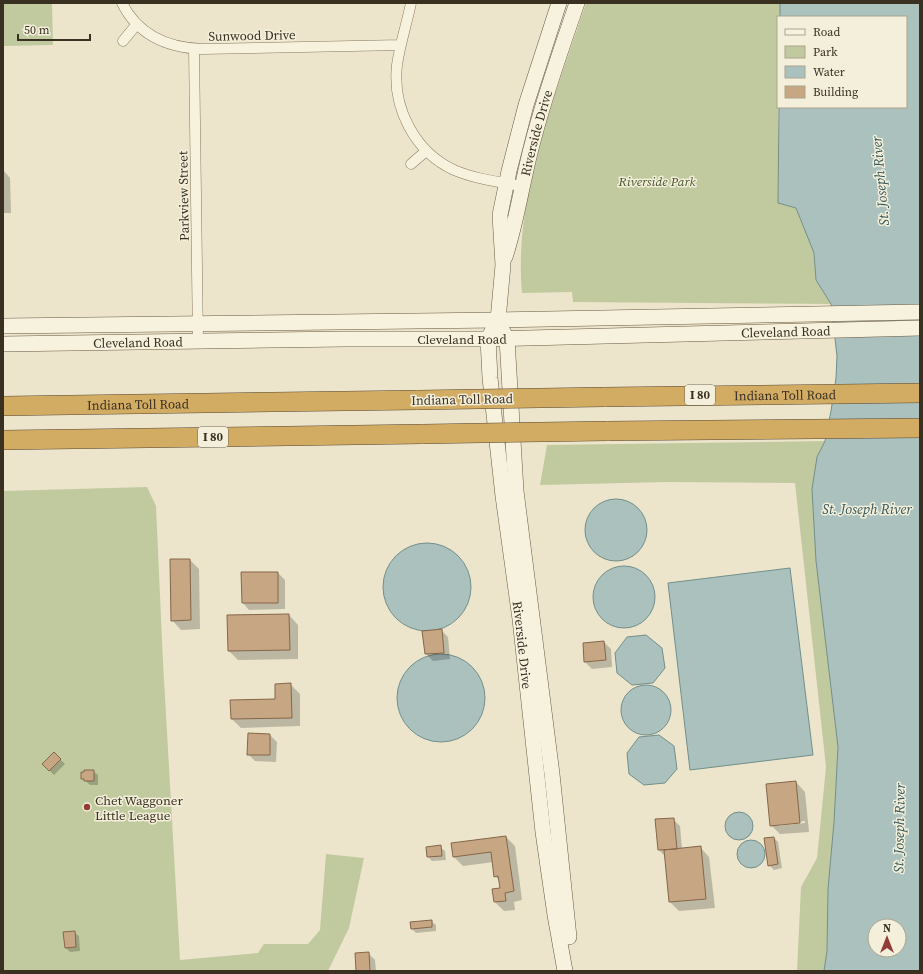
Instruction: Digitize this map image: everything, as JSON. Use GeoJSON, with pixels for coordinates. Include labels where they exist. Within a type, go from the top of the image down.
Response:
{"type":"FeatureCollection","features":[{"type":"Feature","properties":{"kind":"highway","name":"Indiana Toll Road"},"geometry":{"type":"LineString","coordinates":[[3,406],[920,392]]}},
{"type":"Feature","properties":{"kind":"highway","name":"I 80"},"geometry":{"type":"LineString","coordinates":[[3,440],[920,428]]}},
{"type":"Feature","properties":{"kind":"street","name":"Sunwood Drive"},"geometry":{"type":"LineString","coordinates":[[122,3],[136,25],[156,39],[172,46],[194,49],[401,45]]}},
{"type":"Feature","properties":{"kind":"street"},"geometry":{"type":"LineString","coordinates":[[412,3],[397,65],[398,94],[407,126],[426,151],[454,170],[472,176],[522,186]]}},
{"type":"Feature","properties":{"kind":"street","name":"Riverside Drive"},"geometry":{"type":"LineString","coordinates":[[559,3],[526,105],[506,184],[500,215],[502,265],[498,320],[488,339],[490,378],[502,496],[520,619],[543,832],[565,971]]}},
{"type":"Feature","properties":{"kind":"street","name":"Riverside Drive"},"geometry":{"type":"LineString","coordinates":[[502,265],[512,236],[522,186],[535,134],[577,3]]}},
{"type":"Feature","properties":{"kind":"street"},"geometry":{"type":"LineString","coordinates":[[123,41],[136,25]]}},
{"type":"Feature","properties":{"kind":"street","name":"Parkview Street"},"geometry":{"type":"LineString","coordinates":[[194,49],[198,342]]}},
{"type":"Feature","properties":{"kind":"street"},"geometry":{"type":"LineString","coordinates":[[411,164],[426,151]]}},
{"type":"Feature","properties":{"kind":"street","name":"Cleveland Road"},"geometry":{"type":"LineString","coordinates":[[3,326],[498,320],[801,313],[920,312]]}},
{"type":"Feature","properties":{"kind":"street","name":"Riverside Drive"},"geometry":{"type":"LineString","coordinates":[[498,320],[507,339],[516,490],[552,774],[565,913],[574,971]]}},
{"type":"Feature","properties":{"kind":"street","name":"Cleveland Road"},"geometry":{"type":"LineString","coordinates":[[3,344],[345,339],[507,339],[920,328]]}},
{"type":"Feature","properties":{"kind":"green space"},"geometry":{"type":"Polygon","coordinates":[[[3,3],[52,3],[53,45],[3,46],[3,3]]]}},
{"type":"Feature","properties":{"kind":"green space","name":"Riverside Park"},"geometry":{"type":"Polygon","coordinates":[[[586,3],[780,3],[780,16],[777,16],[778,203],[796,208],[814,253],[816,280],[831,304],[573,302],[572,292],[522,293],[521,256],[524,220],[530,183],[550,109],[586,3]]]}},
{"type":"Feature","properties":{"kind":"green space"},"geometry":{"type":"Polygon","coordinates":[[[825,441],[817,457],[816,561],[838,747],[834,822],[828,889],[827,951],[824,971],[797,971],[801,887],[817,858],[826,767],[795,483],[667,482],[540,485],[547,445],[825,441]]]}},
{"type":"Feature","properties":{"kind":"green space","name":"Chet Waggoner Little League"},"geometry":{"type":"Polygon","coordinates":[[[147,487],[156,506],[163,662],[180,960],[258,953],[264,944],[308,944],[320,930],[326,854],[364,858],[349,928],[328,971],[3,971],[3,491],[147,487]]]}},
{"type":"Feature","properties":{"kind":"water","name":"St. Joseph River"},"geometry":{"type":"Polygon","coordinates":[[[780,3],[920,3],[920,971],[824,971],[827,951],[828,889],[834,822],[838,747],[816,561],[812,489],[817,457],[825,441],[831,411],[836,378],[837,356],[831,304],[816,280],[814,253],[796,208],[778,203],[779,108],[907,108],[907,16],[780,16],[780,3]]]}},
{"type":"Feature","properties":{"kind":"water"},"geometry":{"type":"Polygon","coordinates":[[[616,499],[628,501],[638,508],[645,518],[647,530],[645,542],[638,552],[628,559],[616,561],[604,559],[594,552],[587,542],[585,530],[587,518],[594,508],[604,501],[616,499]]]}},
{"type":"Feature","properties":{"kind":"water"},"geometry":{"type":"Polygon","coordinates":[[[427,543],[444,546],[452,550],[464,562],[468,570],[471,587],[468,604],[464,612],[452,624],[444,628],[427,631],[410,628],[402,624],[390,612],[386,604],[383,587],[386,570],[390,562],[402,550],[410,546],[427,543]]]}},
{"type":"Feature","properties":{"kind":"water"},"geometry":{"type":"Polygon","coordinates":[[[624,566],[636,568],[646,575],[653,585],[655,597],[653,609],[646,619],[636,626],[624,628],[612,626],[602,619],[595,609],[593,597],[595,585],[602,575],[612,568],[624,566]]]}},
{"type":"Feature","properties":{"kind":"water"},"geometry":{"type":"Polygon","coordinates":[[[790,568],[813,755],[690,770],[668,583],[790,568]]]}},
{"type":"Feature","properties":{"kind":"water"},"geometry":{"type":"Polygon","coordinates":[[[646,635],[662,648],[665,668],[653,683],[632,685],[617,673],[615,653],[627,637],[646,635]]]}},
{"type":"Feature","properties":{"kind":"water"},"geometry":{"type":"Polygon","coordinates":[[[441,654],[458,657],[466,661],[478,673],[482,681],[485,698],[482,715],[478,723],[466,735],[458,739],[441,742],[424,739],[416,735],[404,723],[400,715],[397,698],[400,681],[404,673],[416,661],[424,657],[441,654]]]}},
{"type":"Feature","properties":{"kind":"water"},"geometry":{"type":"Polygon","coordinates":[[[646,685],[655,687],[664,692],[669,701],[671,710],[669,719],[664,728],[655,733],[646,735],[637,733],[628,728],[623,719],[621,710],[623,701],[628,692],[637,687],[646,685]]]}},
{"type":"Feature","properties":{"kind":"water"},"geometry":{"type":"Polygon","coordinates":[[[659,735],[674,746],[677,769],[665,783],[644,785],[629,774],[627,753],[639,737],[659,735]]]}},
{"type":"Feature","properties":{"kind":"water"},"geometry":{"type":"Polygon","coordinates":[[[739,812],[749,816],[753,826],[749,836],[739,840],[729,836],[725,826],[729,816],[739,812]]]}},
{"type":"Feature","properties":{"kind":"water"},"geometry":{"type":"Polygon","coordinates":[[[751,840],[761,844],[765,854],[761,864],[751,868],[741,864],[737,854],[741,844],[751,840]]]}},
{"type":"Feature","properties":{"kind":"building"},"geometry":{"type":"Polygon","coordinates":[[[170,559],[190,559],[191,620],[171,621],[170,559]]]}},
{"type":"Feature","properties":{"kind":"building"},"geometry":{"type":"Polygon","coordinates":[[[241,572],[278,572],[278,603],[242,603],[241,572]]]}},
{"type":"Feature","properties":{"kind":"building"},"geometry":{"type":"Polygon","coordinates":[[[289,614],[290,650],[228,651],[227,615],[289,614]]]}},
{"type":"Feature","properties":{"kind":"building"},"geometry":{"type":"Polygon","coordinates":[[[442,629],[444,653],[425,654],[422,631],[442,629]]]}},
{"type":"Feature","properties":{"kind":"building"},"geometry":{"type":"Polygon","coordinates":[[[604,641],[606,660],[584,662],[583,643],[604,641]]]}},
{"type":"Feature","properties":{"kind":"building"},"geometry":{"type":"Polygon","coordinates":[[[291,683],[292,718],[231,719],[230,700],[275,699],[275,684],[291,683]]]}},
{"type":"Feature","properties":{"kind":"building"},"geometry":{"type":"Polygon","coordinates":[[[248,733],[270,734],[270,755],[247,755],[248,733]]]}},
{"type":"Feature","properties":{"kind":"building"},"geometry":{"type":"Polygon","coordinates":[[[54,752],[61,759],[49,771],[42,764],[54,752]]]}},
{"type":"Feature","properties":{"kind":"building"},"geometry":{"type":"Polygon","coordinates":[[[84,770],[94,770],[94,781],[84,781],[84,779],[81,779],[81,772],[84,772],[84,770]]]}},
{"type":"Feature","properties":{"kind":"building"},"geometry":{"type":"Polygon","coordinates":[[[796,781],[800,823],[770,826],[766,784],[796,781]]]}},
{"type":"Feature","properties":{"kind":"building"},"geometry":{"type":"Polygon","coordinates":[[[674,818],[677,849],[658,850],[655,819],[674,818]]]}},
{"type":"Feature","properties":{"kind":"building"},"geometry":{"type":"Polygon","coordinates":[[[506,836],[514,891],[505,893],[506,901],[494,902],[492,889],[500,888],[498,876],[494,877],[491,852],[453,857],[451,843],[506,836]]]}},
{"type":"Feature","properties":{"kind":"building"},"geometry":{"type":"Polygon","coordinates":[[[774,837],[778,864],[768,866],[764,838],[774,837]]]}},
{"type":"Feature","properties":{"kind":"building"},"geometry":{"type":"Polygon","coordinates":[[[441,845],[442,856],[427,857],[426,847],[441,845]]]}},
{"type":"Feature","properties":{"kind":"building"},"geometry":{"type":"Polygon","coordinates":[[[701,846],[706,899],[669,902],[664,850],[701,846]]]}},
{"type":"Feature","properties":{"kind":"building"},"geometry":{"type":"Polygon","coordinates":[[[432,920],[432,927],[411,929],[410,922],[432,920]]]}},
{"type":"Feature","properties":{"kind":"building"},"geometry":{"type":"Polygon","coordinates":[[[75,931],[76,947],[65,948],[63,932],[75,931]]]}},
{"type":"Feature","properties":{"kind":"building"},"geometry":{"type":"Polygon","coordinates":[[[369,952],[370,971],[356,971],[355,953],[369,952]]]}},
{"type":"Feature","properties":{"kind":"place","name":"Chet Waggoner Little League"},"geometry":{"type":"Point","coordinates":[87,807]}}]}
